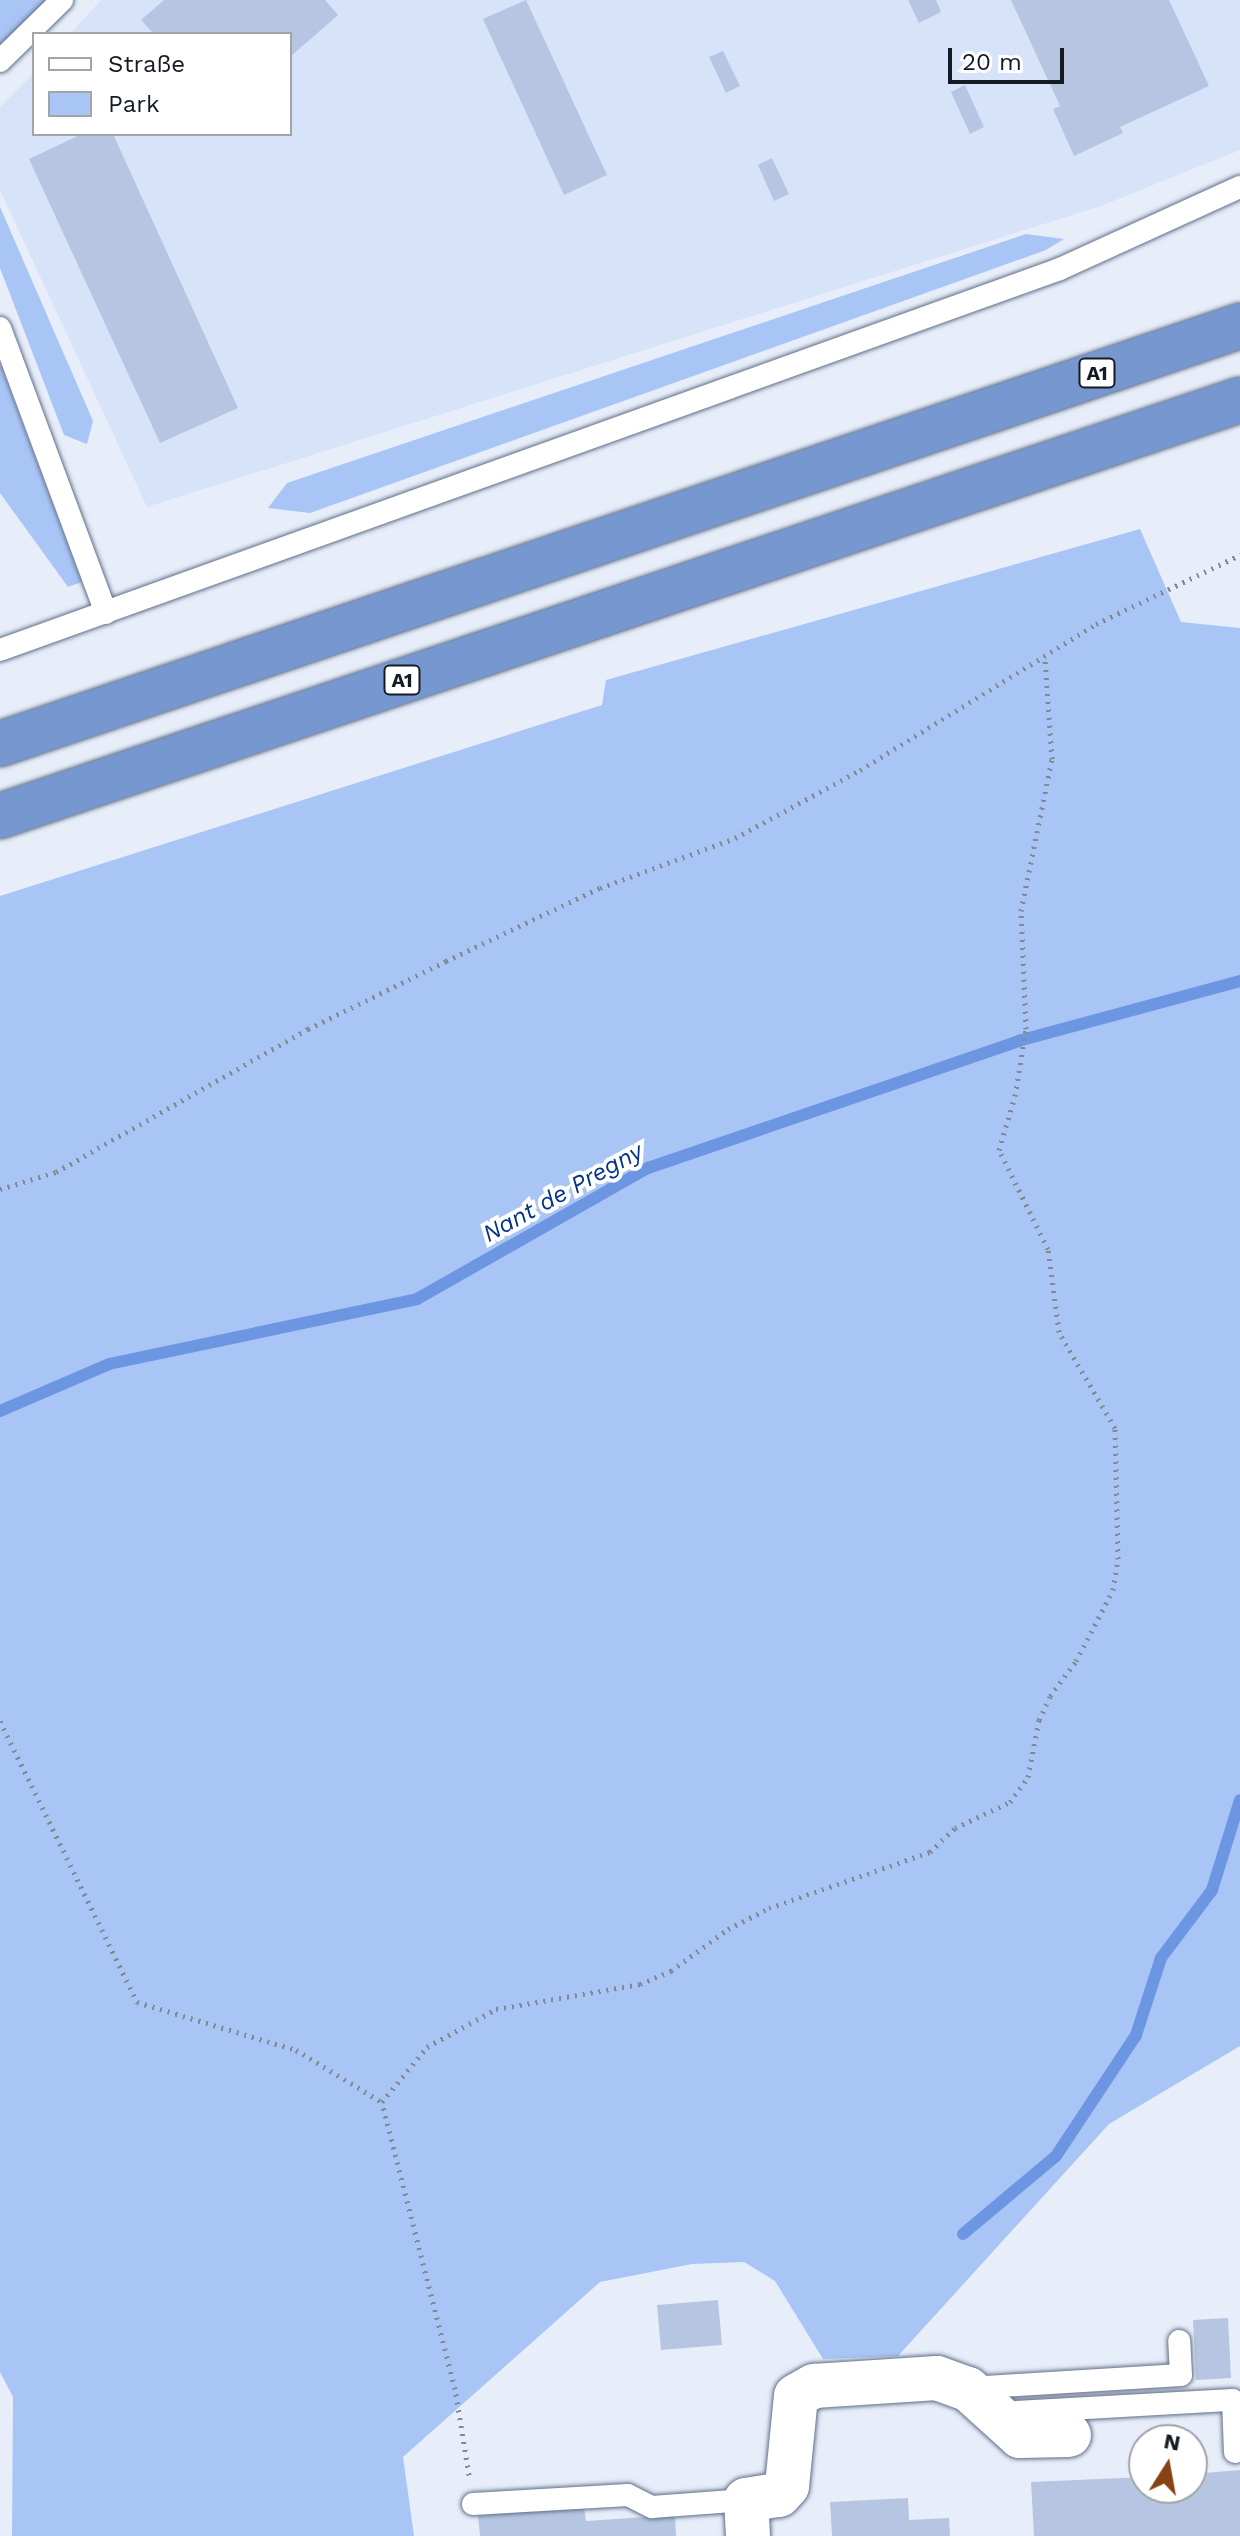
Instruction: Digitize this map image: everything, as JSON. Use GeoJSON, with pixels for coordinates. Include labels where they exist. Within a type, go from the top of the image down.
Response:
{"type":"FeatureCollection","features":[{"type":"Feature","properties":{"kind":"highway"},"geometry":{"type":"LineString","coordinates":[[955,420],[1240,294]]}},
{"type":"Feature","properties":{"kind":"highway","name":"A1"},"geometry":{"type":"LineString","coordinates":[[0,744],[1240,326]]}},
{"type":"Feature","properties":{"kind":"highway","name":"A1"},"geometry":{"type":"LineString","coordinates":[[0,816],[1240,400]]}},
{"type":"Feature","properties":{"kind":"highway"},"geometry":{"type":"LineString","coordinates":[[1117,441],[1240,410]]}},
{"type":"Feature","properties":{"kind":"street"},"geometry":{"type":"LineString","coordinates":[[747,2518],[787,2486],[796,2396],[814,2386],[937,2378],[981,2401],[1020,2436],[1069,2435]]}},
{"type":"Feature","properties":{"kind":"lane"},"geometry":{"type":"LineString","coordinates":[[0,61],[62,0]]}},
{"type":"Feature","properties":{"kind":"lane"},"geometry":{"type":"LineString","coordinates":[[0,650],[1060,269],[1240,187]]}},
{"type":"Feature","properties":{"kind":"lane"},"geometry":{"type":"LineString","coordinates":[[0,328],[106,613]]}},
{"type":"Feature","properties":{"kind":"lane"},"geometry":{"type":"LineString","coordinates":[[981,2401],[1181,2375],[1179,2341]]}},
{"type":"Feature","properties":{"kind":"lane"},"geometry":{"type":"LineString","coordinates":[[981,2401],[1233,2400],[1235,2452]]}},
{"type":"Feature","properties":{"kind":"lane"},"geometry":{"type":"LineString","coordinates":[[473,2504],[628,2495],[652,2507],[747,2518]]}},
{"type":"Feature","properties":{"kind":"path"},"geometry":{"type":"LineString","coordinates":[[0,1189],[56,1172],[308,1029],[446,961],[600,888],[735,838],[1045,658],[1096,624],[1240,555]]}},
{"type":"Feature","properties":{"kind":"path"},"geometry":{"type":"LineString","coordinates":[[382,2102],[427,2047],[496,2009],[539,1997],[640,1984],[671,1971],[728,1929],[769,1908],[930,1852],[955,1828],[1010,1802],[1021,1790],[1050,1696],[1076,1661],[1113,1590],[1118,1465],[1115,1428],[1059,1332],[1048,1249],[999,1150],[1026,1029],[1021,911],[1052,759],[1045,658]]}},
{"type":"Feature","properties":{"kind":"path"},"geometry":{"type":"LineString","coordinates":[[0,1721],[137,2002],[296,2050],[382,2102],[455,2389],[473,2504]]}},
{"type":"Feature","properties":{"kind":"shaded area"},"geometry":{"type":"Polygon","coordinates":[[[101,0],[1240,0],[1240,150],[1101,206],[147,507],[0,190],[0,107],[32,75],[32,136],[292,136],[292,32],[72,32],[101,0]]]}},
{"type":"Feature","properties":{"kind":"green space"},"geometry":{"type":"Polygon","coordinates":[[[0,0],[52,0],[0,48],[0,0]]]}},
{"type":"Feature","properties":{"kind":"green space"},"geometry":{"type":"Polygon","coordinates":[[[0,207],[93,421],[87,444],[64,435],[0,268],[0,207]]]}},
{"type":"Feature","properties":{"kind":"green space"},"geometry":{"type":"Polygon","coordinates":[[[1026,234],[1064,239],[1046,250],[310,513],[268,508],[287,483],[1026,234]]]}},
{"type":"Feature","properties":{"kind":"green space"},"geometry":{"type":"Polygon","coordinates":[[[0,363],[82,582],[68,587],[0,493],[0,363]]]}},
{"type":"Feature","properties":{"kind":"green space"},"geometry":{"type":"Polygon","coordinates":[[[1140,529],[1181,622],[1240,628],[1240,2046],[1109,2124],[898,2356],[823,2359],[775,2281],[744,2262],[692,2264],[600,2282],[403,2457],[414,2536],[12,2536],[13,2397],[0,2372],[0,896],[602,705],[606,680],[1140,529]]]}},
{"type":"Feature","properties":{"kind":"building"},"geometry":{"type":"Polygon","coordinates":[[[164,0],[325,0],[338,15],[292,55],[292,32],[152,32],[141,20],[164,0]]]}},
{"type":"Feature","properties":{"kind":"building"},"geometry":{"type":"Polygon","coordinates":[[[526,0],[607,175],[564,195],[483,19],[526,0]]]}},
{"type":"Feature","properties":{"kind":"building"},"geometry":{"type":"Polygon","coordinates":[[[908,0],[936,0],[941,12],[919,23],[908,0]]]}},
{"type":"Feature","properties":{"kind":"building"},"geometry":{"type":"Polygon","coordinates":[[[1011,0],[1169,0],[1209,86],[1120,127],[1123,133],[1074,156],[1053,109],[1060,106],[1011,0]]]}},
{"type":"Feature","properties":{"kind":"building"},"geometry":{"type":"Polygon","coordinates":[[[723,51],[740,86],[726,93],[709,57],[723,51]]]}},
{"type":"Feature","properties":{"kind":"building"},"geometry":{"type":"Polygon","coordinates":[[[965,85],[984,127],[970,134],[951,92],[965,85]]]}},
{"type":"Feature","properties":{"kind":"building"},"geometry":{"type":"Polygon","coordinates":[[[78,136],[114,136],[238,408],[160,443],[29,159],[78,136]]]}},
{"type":"Feature","properties":{"kind":"building"},"geometry":{"type":"Polygon","coordinates":[[[772,158],[789,194],[774,201],[758,165],[772,158]]]}},
{"type":"Feature","properties":{"kind":"building"},"geometry":{"type":"Polygon","coordinates":[[[718,2300],[722,2345],[661,2350],[657,2305],[718,2300]]]}},
{"type":"Feature","properties":{"kind":"building"},"geometry":{"type":"Polygon","coordinates":[[[1228,2318],[1231,2378],[1196,2380],[1193,2320],[1228,2318]]]}},
{"type":"Feature","properties":{"kind":"building"},"geometry":{"type":"Polygon","coordinates":[[[1240,2470],[1240,2536],[1034,2536],[1031,2482],[1128,2478],[1128,2504],[1208,2504],[1208,2473],[1240,2470]]]}},
{"type":"Feature","properties":{"kind":"building"},"geometry":{"type":"Polygon","coordinates":[[[908,2498],[909,2520],[949,2518],[950,2536],[832,2536],[830,2502],[908,2498]]]}},
{"type":"Feature","properties":{"kind":"building"},"geometry":{"type":"Polygon","coordinates":[[[584,2506],[586,2521],[675,2515],[676,2536],[480,2536],[478,2516],[584,2506]]]}},
{"type":"Feature","properties":{"kind":"waterway","name":"Nant de Pregny"},"geometry":{"type":"LineString","coordinates":[[0,1411],[109,1364],[417,1299],[648,1168],[1018,1041],[1240,981]]}},
{"type":"Feature","properties":{"kind":"waterway","name":"Nant de Pregny"},"geometry":{"type":"LineString","coordinates":[[963,2234],[1056,2156],[1136,2035],[1161,1958],[1212,1890],[1240,1800]]}}]}
